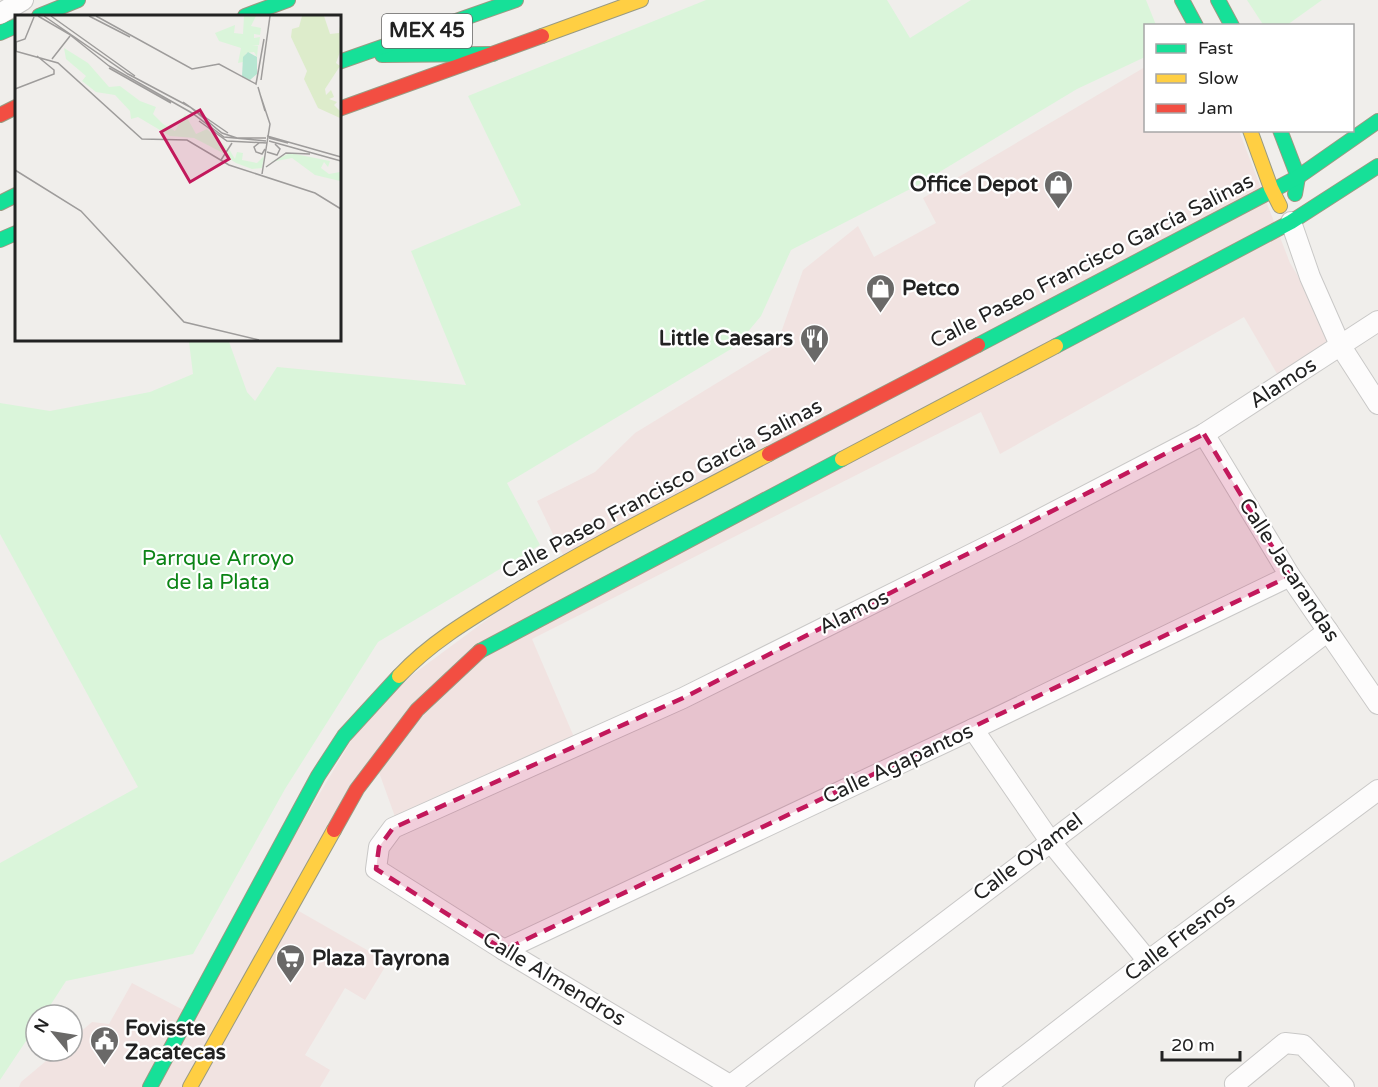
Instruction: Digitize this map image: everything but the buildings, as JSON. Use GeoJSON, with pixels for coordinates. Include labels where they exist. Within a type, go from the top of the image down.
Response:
{"type":"FeatureCollection","features":[{"type":"Feature","properties":{"kind":"main road"},"geometry":{"type":"LineString","coordinates":[[41,15],[78,0]]}},
{"type":"Feature","properties":{"kind":"main road"},"geometry":{"type":"LineString","coordinates":[[248,15],[288,0]]}},
{"type":"Feature","properties":{"kind":"main road","name":"MEX 45"},"geometry":{"type":"LineString","coordinates":[[340,62],[516,0]]}},
{"type":"Feature","properties":{"kind":"main road"},"geometry":{"type":"LineString","coordinates":[[340,109],[641,0]]}},
{"type":"Feature","properties":{"kind":"main road"},"geometry":{"type":"LineString","coordinates":[[1182,0],[1195,24]]}},
{"type":"Feature","properties":{"kind":"main road"},"geometry":{"type":"LineString","coordinates":[[1218,0],[1225,20]]}},
{"type":"Feature","properties":{"kind":"main road"},"geometry":{"type":"LineString","coordinates":[[0,33],[15,26]]}},
{"type":"Feature","properties":{"kind":"main road"},"geometry":{"type":"LineString","coordinates":[[354,56],[494,54]]}},
{"type":"Feature","properties":{"kind":"main road"},"geometry":{"type":"LineString","coordinates":[[0,115],[15,108]]}},
{"type":"Feature","properties":{"kind":"main road","name":"Calle Paseo Francisco García Salinas"},"geometry":{"type":"LineString","coordinates":[[150,1087],[318,776],[344,736],[419,655],[464,623],[566,561],[1198,228],[1271,192],[1298,177],[1378,121]]}},
{"type":"Feature","properties":{"kind":"main road"},"geometry":{"type":"LineString","coordinates":[[1251,132],[1259,150],[1271,192],[1291,222]]}},
{"type":"Feature","properties":{"kind":"main road"},"geometry":{"type":"LineString","coordinates":[[1281,132],[1298,177],[1291,222]]}},
{"type":"Feature","properties":{"kind":"main road"},"geometry":{"type":"LineString","coordinates":[[190,1087],[357,789],[417,710],[482,649],[1291,222],[1378,166]]}},
{"type":"Feature","properties":{"kind":"main road"},"geometry":{"type":"LineString","coordinates":[[0,203],[15,196]]}},
{"type":"Feature","properties":{"kind":"main road"},"geometry":{"type":"LineString","coordinates":[[0,240],[15,233]]}},
{"type":"Feature","properties":{"kind":"street"},"geometry":{"type":"LineString","coordinates":[[0,14],[22,0]]}},
{"type":"Feature","properties":{"kind":"street"},"geometry":{"type":"LineString","coordinates":[[1291,222],[1310,277],[1340,345],[1378,404]]}},
{"type":"Feature","properties":{"kind":"street","name":"Alamos"},"geometry":{"type":"LineString","coordinates":[[376,869],[379,847],[393,828],[683,698],[1012,534],[1204,434],[1378,321]]}},
{"type":"Feature","properties":{"kind":"street","name":"Calle Jacarandas"},"geometry":{"type":"LineString","coordinates":[[1204,434],[1290,576],[1378,704]]}},
{"type":"Feature","properties":{"kind":"street","name":"Calle Agapantos"},"geometry":{"type":"LineString","coordinates":[[504,950],[973,729],[1290,576]]}},
{"type":"Feature","properties":{"kind":"street","name":"Calle Oyamel"},"geometry":{"type":"LineString","coordinates":[[732,1086],[1050,840],[1328,631]]}},
{"type":"Feature","properties":{"kind":"street"},"geometry":{"type":"LineString","coordinates":[[973,729],[1050,840],[1148,961]]}},
{"type":"Feature","properties":{"kind":"street","name":"Calle Fresnos"},"geometry":{"type":"LineString","coordinates":[[985,1087],[1148,961],[1378,790]]}},
{"type":"Feature","properties":{"kind":"street","name":"Calle Almendros"},"geometry":{"type":"LineString","coordinates":[[376,869],[504,950],[732,1086]]}},
{"type":"Feature","properties":{"kind":"street"},"geometry":{"type":"LineString","coordinates":[[1236,1087],[1235,1084],[1285,1042],[1303,1045],[1344,1087]]}},
{"type":"Feature","properties":{"kind":"highlighted area"},"geometry":{"type":"Polygon","coordinates":[[[1204,434],[1290,576],[504,950],[376,869],[379,847],[393,828],[683,698],[1204,434]]]}},
{"type":"Feature","properties":{"kind":"shaded area"},"geometry":{"type":"Polygon","coordinates":[[[1144,68],[1144,132],[1239,132],[1290,263],[1340,345],[1283,384],[1244,317],[1000,454],[981,412],[532,639],[577,744],[398,825],[376,764],[290,906],[388,962],[365,1000],[345,988],[305,1055],[330,1070],[320,1087],[19,1087],[21,1082],[44,1063],[84,1063],[84,1029],[92,1022],[109,1024],[132,983],[189,1013],[373,704],[566,561],[537,501],[595,472],[635,433],[776,347],[803,270],[858,226],[874,257],[936,223],[923,198],[1144,68]]]}},
{"type":"Feature","properties":{"kind":"green space","name":"Parrque Arroyo de la Plata"},"geometry":{"type":"Polygon","coordinates":[[[706,0],[887,0],[910,38],[971,0],[1146,0],[1156,24],[1144,24],[1144,57],[1077,89],[918,185],[791,250],[761,316],[736,346],[507,483],[540,545],[378,642],[285,789],[193,954],[66,981],[52,1003],[24,1003],[24,1044],[0,1080],[0,863],[138,787],[0,534],[0,403],[50,411],[150,392],[193,374],[189,342],[194,340],[228,340],[247,392],[255,401],[277,367],[466,385],[411,251],[521,205],[468,96],[706,0]]]}},
{"type":"Feature","properties":{"kind":"green space"},"geometry":{"type":"Polygon","coordinates":[[[1247,0],[1322,0],[1288,24],[1263,24],[1247,0]]]}},
{"type":"Feature","properties":{"kind":"traffic: fast"},"geometry":{"type":"LineString","coordinates":[[41,15],[78,0]]}},
{"type":"Feature","properties":{"kind":"traffic: fast"},"geometry":{"type":"LineString","coordinates":[[248,15],[288,0]]}},
{"type":"Feature","properties":{"kind":"traffic: fast"},"geometry":{"type":"LineString","coordinates":[[340,62],[516,0]]}},
{"type":"Feature","properties":{"kind":"traffic: fast"},"geometry":{"type":"LineString","coordinates":[[1182,0],[1195,24]]}},
{"type":"Feature","properties":{"kind":"traffic: fast"},"geometry":{"type":"LineString","coordinates":[[1218,0],[1231,24]]}},
{"type":"Feature","properties":{"kind":"traffic: fast"},"geometry":{"type":"LineString","coordinates":[[0,33],[15,26]]}},
{"type":"Feature","properties":{"kind":"traffic: fast"},"geometry":{"type":"LineString","coordinates":[[382,55],[493,54]]}},
{"type":"Feature","properties":{"kind":"traffic: fast"},"geometry":{"type":"LineString","coordinates":[[978,345],[1298,177],[1378,121]]}},
{"type":"Feature","properties":{"kind":"traffic: fast"},"geometry":{"type":"LineString","coordinates":[[1281,132],[1298,177],[1295,194]]}},
{"type":"Feature","properties":{"kind":"traffic: fast"},"geometry":{"type":"LineString","coordinates":[[1056,346],[1291,222],[1378,166]]}},
{"type":"Feature","properties":{"kind":"traffic: fast"},"geometry":{"type":"LineString","coordinates":[[0,203],[15,196]]}},
{"type":"Feature","properties":{"kind":"traffic: fast"},"geometry":{"type":"LineString","coordinates":[[0,240],[15,233]]}},
{"type":"Feature","properties":{"kind":"traffic: fast"},"geometry":{"type":"LineString","coordinates":[[480,651],[842,459]]}},
{"type":"Feature","properties":{"kind":"traffic: fast"},"geometry":{"type":"LineString","coordinates":[[150,1087],[318,776],[344,736],[399,676]]}},
{"type":"Feature","properties":{"kind":"traffic: slow"},"geometry":{"type":"LineString","coordinates":[[542,36],[641,0]]}},
{"type":"Feature","properties":{"kind":"traffic: slow"},"geometry":{"type":"LineString","coordinates":[[1251,132],[1280,206]]}},
{"type":"Feature","properties":{"kind":"traffic: slow"},"geometry":{"type":"LineString","coordinates":[[842,459],[1056,346]]}},
{"type":"Feature","properties":{"kind":"traffic: slow"},"geometry":{"type":"LineString","coordinates":[[399,676],[439,641],[513,593],[608,539],[769,454]]}},
{"type":"Feature","properties":{"kind":"traffic: slow"},"geometry":{"type":"LineString","coordinates":[[190,1087],[334,830]]}},
{"type":"Feature","properties":{"kind":"traffic: jam"},"geometry":{"type":"LineString","coordinates":[[340,109],[542,36]]}},
{"type":"Feature","properties":{"kind":"traffic: jam"},"geometry":{"type":"LineString","coordinates":[[0,115],[15,108]]}},
{"type":"Feature","properties":{"kind":"traffic: jam"},"geometry":{"type":"LineString","coordinates":[[769,454],[978,345]]}},
{"type":"Feature","properties":{"kind":"traffic: jam"},"geometry":{"type":"LineString","coordinates":[[334,830],[357,789],[417,710],[480,651]]}},
{"type":"Feature","properties":{"kind":"place","name":"Office Depot"},"geometry":{"type":"Point","coordinates":[1059,210]}},
{"type":"Feature","properties":{"kind":"place","name":"Petco"},"geometry":{"type":"Point","coordinates":[881,314]}},
{"type":"Feature","properties":{"kind":"place","name":"Little Caesars"},"geometry":{"type":"Point","coordinates":[814,364]}},
{"type":"Feature","properties":{"kind":"place","name":"Plaza Tayrona"},"geometry":{"type":"Point","coordinates":[291,984]}},
{"type":"Feature","properties":{"kind":"place","name":"Fovisste Zacatecas"},"geometry":{"type":"Point","coordinates":[104,1066]}}]}
